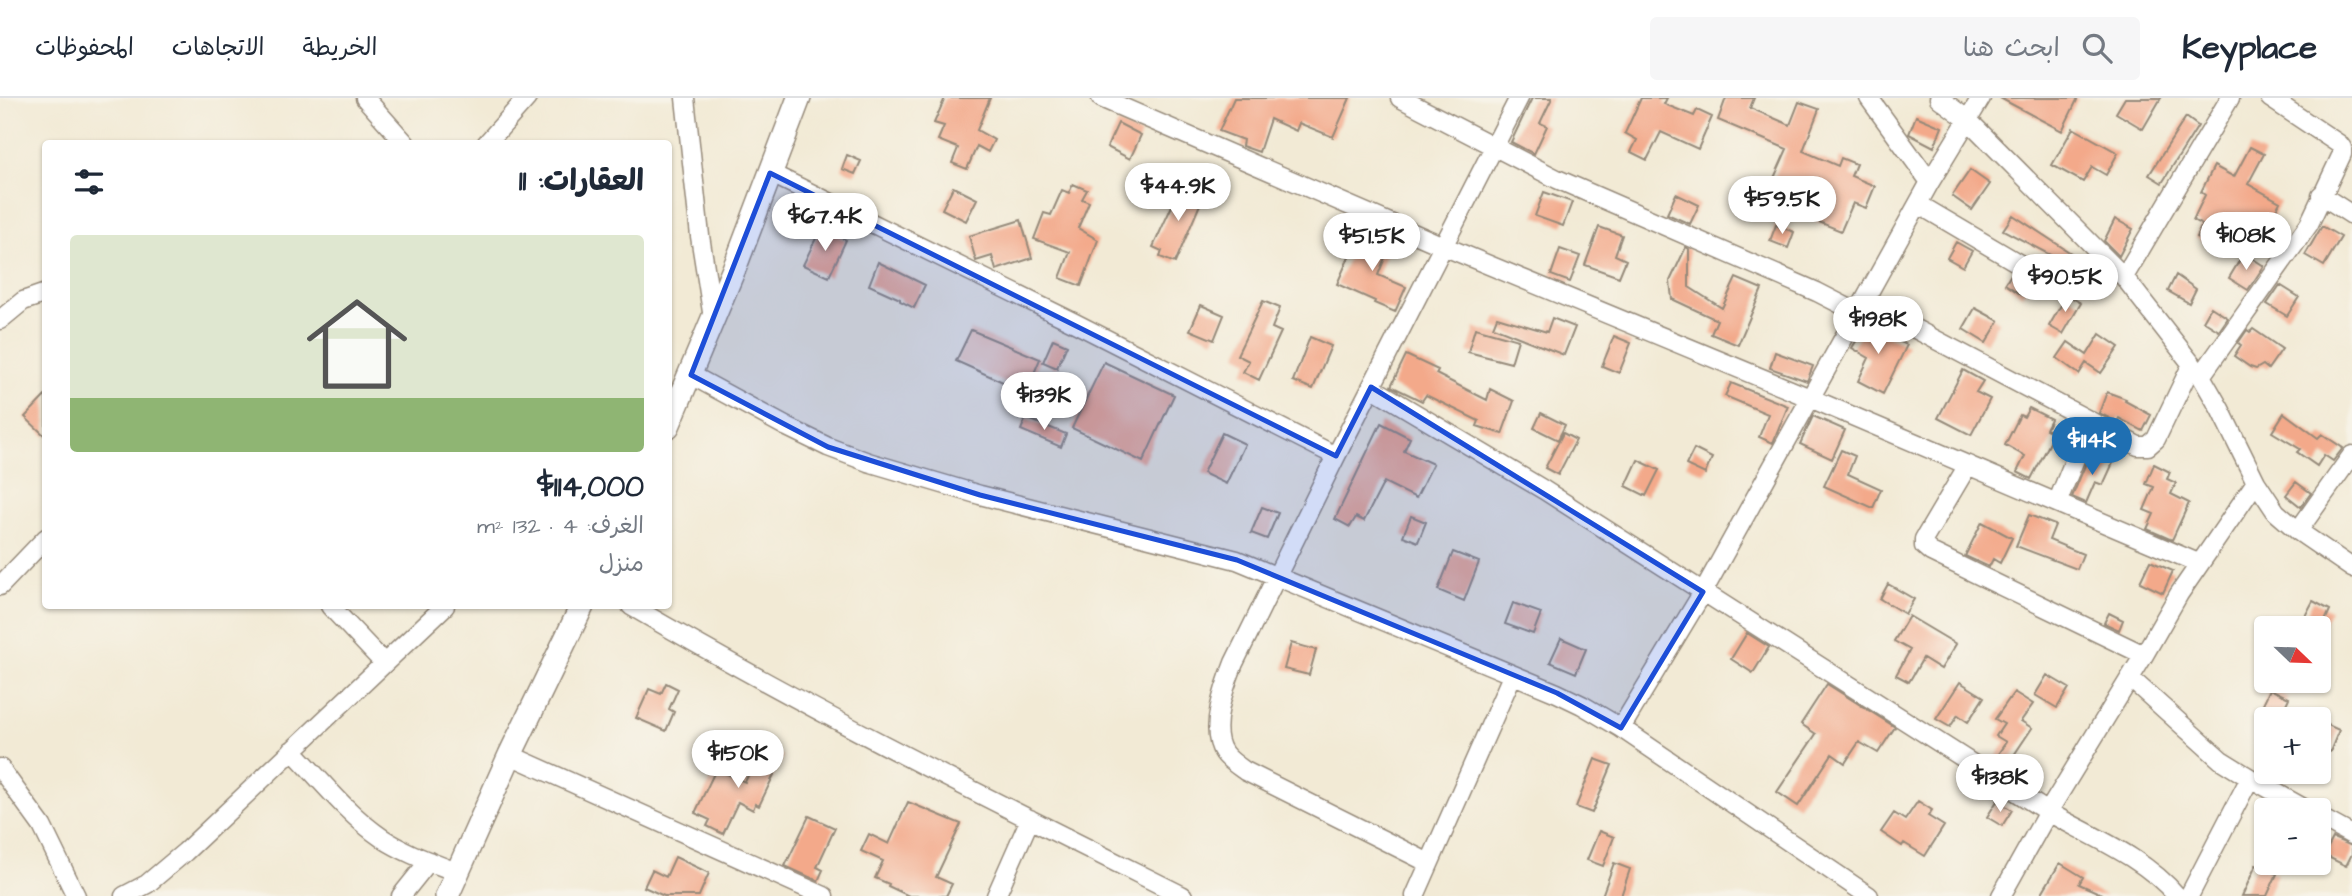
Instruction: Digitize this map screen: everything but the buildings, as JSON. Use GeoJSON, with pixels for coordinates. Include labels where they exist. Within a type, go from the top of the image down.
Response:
{"type":"FeatureCollection","features":[{"type":"Feature","properties":{"kind":"street"},"geometry":{"type":"LineString","coordinates":[[365,98],[402,140]]}},
{"type":"Feature","properties":{"kind":"street"},"geometry":{"type":"LineString","coordinates":[[490,140],[527,98]]}},
{"type":"Feature","properties":{"kind":"street"},"geometry":{"type":"LineString","coordinates":[[685,98],[700,236],[713,317]]}},
{"type":"Feature","properties":{"kind":"street"},"geometry":{"type":"LineString","coordinates":[[672,413],[691,375],[736,264],[799,98]]}},
{"type":"Feature","properties":{"kind":"street"},"geometry":{"type":"LineString","coordinates":[[1101,98],[1443,246],[2198,563]]}},
{"type":"Feature","properties":{"kind":"street"},"geometry":{"type":"LineString","coordinates":[[1400,98],[1557,179],[1793,281],[1861,307],[2138,446],[2148,446],[2156,439],[2196,370],[2309,224],[2342,154],[2342,148],[2270,98]]}},
{"type":"Feature","properties":{"kind":"street"},"geometry":{"type":"LineString","coordinates":[[1429,863],[1245,771],[1223,752],[1217,724],[1224,687],[1277,576],[1519,98]]}},
{"type":"Feature","properties":{"kind":"street"},"geometry":{"type":"LineString","coordinates":[[1868,98],[1930,182]]}},
{"type":"Feature","properties":{"kind":"street"},"geometry":{"type":"LineString","coordinates":[[1939,98],[1968,120],[2124,277],[2196,370],[2220,409],[2256,482],[2276,512],[2298,531],[2352,568]]}},
{"type":"Feature","properties":{"kind":"street"},"geometry":{"type":"LineString","coordinates":[[1621,728],[1703,592],[1930,182],[1981,98]]}},
{"type":"Feature","properties":{"kind":"street"},"geometry":{"type":"LineString","coordinates":[[2124,277],[2230,98]]}},
{"type":"Feature","properties":{"kind":"street"},"geometry":{"type":"LineString","coordinates":[[770,173],[1071,321],[1336,456]]}},
{"type":"Feature","properties":{"kind":"street"},"geometry":{"type":"LineString","coordinates":[[2321,195],[2352,215]]}},
{"type":"Feature","properties":{"kind":"street"},"geometry":{"type":"LineString","coordinates":[[1918,204],[2045,279],[2072,283],[2086,280],[2098,275],[2110,263]]}},
{"type":"Feature","properties":{"kind":"street"},"geometry":{"type":"LineString","coordinates":[[0,320],[23,301],[42,294]]}},
{"type":"Feature","properties":{"kind":"street"},"geometry":{"type":"LineString","coordinates":[[691,375],[807,437],[868,462],[1103,527],[1237,560],[1582,705],[1621,728],[1869,896]]}},
{"type":"Feature","properties":{"kind":"street"},"geometry":{"type":"LineString","coordinates":[[1371,387],[1544,490],[2048,812],[2151,871],[2177,896]]}},
{"type":"Feature","properties":{"kind":"street"},"geometry":{"type":"LineString","coordinates":[[2057,503],[2090,422]]}},
{"type":"Feature","properties":{"kind":"street"},"geometry":{"type":"LineString","coordinates":[[2298,531],[2352,456]]}},
{"type":"Feature","properties":{"kind":"street"},"geometry":{"type":"LineString","coordinates":[[1968,465],[1924,539],[1924,546],[1931,552],[2144,655]]}},
{"type":"Feature","properties":{"kind":"street"},"geometry":{"type":"LineString","coordinates":[[2001,896],[2048,812],[2198,563],[2256,482]]}},
{"type":"Feature","properties":{"kind":"street"},"geometry":{"type":"LineString","coordinates":[[0,586],[42,542]]}},
{"type":"Feature","properties":{"kind":"street"},"geometry":{"type":"LineString","coordinates":[[333,609],[383,662]]}},
{"type":"Feature","properties":{"kind":"street"},"geometry":{"type":"LineString","coordinates":[[124,896],[147,884],[185,852],[442,609]]}},
{"type":"Feature","properties":{"kind":"street"},"geometry":{"type":"LineString","coordinates":[[447,896],[510,755],[581,609]]}},
{"type":"Feature","properties":{"kind":"street"},"geometry":{"type":"LineString","coordinates":[[636,609],[741,668],[1183,896]]}},
{"type":"Feature","properties":{"kind":"street"},"geometry":{"type":"LineString","coordinates":[[1415,896],[1512,676]]}},
{"type":"Feature","properties":{"kind":"street"},"geometry":{"type":"LineString","coordinates":[[2130,678],[2218,757],[2286,798]]}},
{"type":"Feature","properties":{"kind":"street"},"geometry":{"type":"LineString","coordinates":[[292,750],[380,837],[408,853],[456,872]]}},
{"type":"Feature","properties":{"kind":"street"},"geometry":{"type":"LineString","coordinates":[[510,755],[824,896]]}},
{"type":"Feature","properties":{"kind":"street"},"geometry":{"type":"LineString","coordinates":[[0,768],[42,826],[76,896]]}},
{"type":"Feature","properties":{"kind":"street"},"geometry":{"type":"LineString","coordinates":[[2189,896],[2250,778]]}},
{"type":"Feature","properties":{"kind":"street"},"geometry":{"type":"LineString","coordinates":[[996,896],[1030,819]]}},
{"type":"Feature","properties":{"kind":"street"},"geometry":{"type":"LineString","coordinates":[[2331,824],[2352,835]]}},
{"type":"Feature","properties":{"kind":"street"},"geometry":{"type":"LineString","coordinates":[[401,896],[429,862]]}},
{"type":"Feature","properties":{"kind":"highlighted area"},"geometry":{"type":"Polygon","coordinates":[[[770,173],[1336,456],[1371,387],[1703,592],[1621,728],[1557,693],[1237,560],[980,495],[828,447],[691,375],[770,173]]]}}]}
